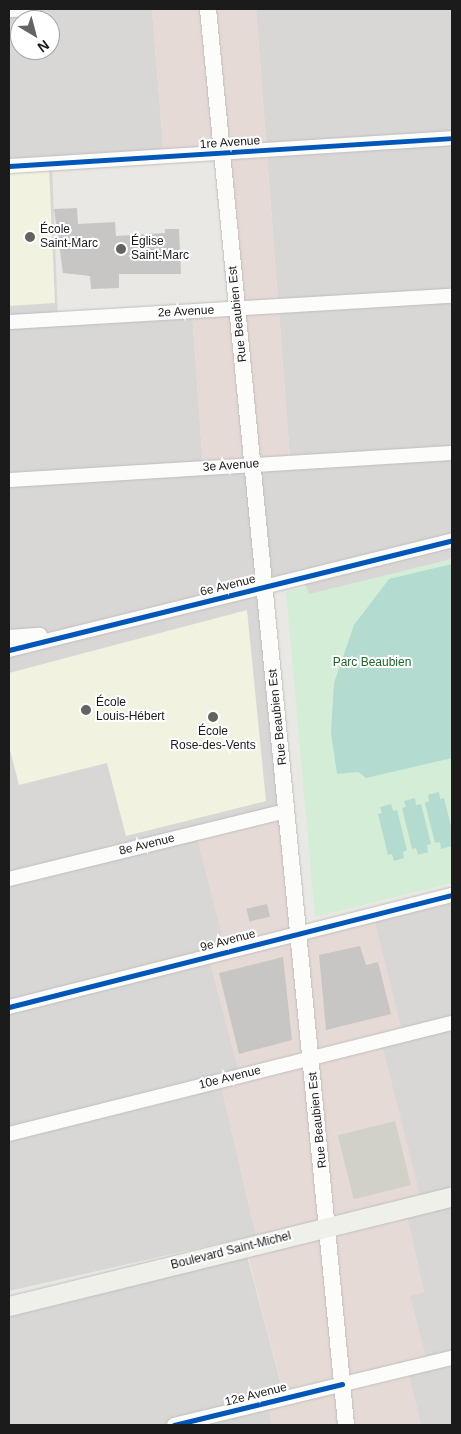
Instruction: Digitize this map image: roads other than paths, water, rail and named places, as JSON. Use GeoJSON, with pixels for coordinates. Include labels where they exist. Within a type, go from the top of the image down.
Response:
{"type":"FeatureCollection","features":[{"type":"Feature","properties":{"kind":"main road","name":"Boulevard Saint-Michel"},"geometry":{"type":"LineString","coordinates":[[9,1306],[452,1196]]}},
{"type":"Feature","properties":{"kind":"street"},"geometry":{"type":"LineString","coordinates":[[9,10],[33,9]]}},
{"type":"Feature","properties":{"kind":"street","name":"Rue Beaubien Est"},"geometry":{"type":"LineString","coordinates":[[208,9],[286,811],[329,1227],[346,1425]]}},
{"type":"Feature","properties":{"kind":"street","name":"1re Avenue"},"geometry":{"type":"LineString","coordinates":[[9,166],[452,138]]}},
{"type":"Feature","properties":{"kind":"street","name":"2e Avenue"},"geometry":{"type":"LineString","coordinates":[[9,322],[452,296]]}},
{"type":"Feature","properties":{"kind":"street","name":"3e Avenue"},"geometry":{"type":"LineString","coordinates":[[9,480],[452,453]]}},
{"type":"Feature","properties":{"kind":"street","name":"6e Avenue"},"geometry":{"type":"LineString","coordinates":[[9,650],[64,634],[264,588],[452,540]]}},
{"type":"Feature","properties":{"kind":"street"},"geometry":{"type":"LineString","coordinates":[[9,637],[64,634]]}},
{"type":"Feature","properties":{"kind":"street","name":"8e Avenue"},"geometry":{"type":"LineString","coordinates":[[9,879],[286,811]]}},
{"type":"Feature","properties":{"kind":"street","name":"9e Avenue"},"geometry":{"type":"LineString","coordinates":[[9,1007],[452,895]]}},
{"type":"Feature","properties":{"kind":"street","name":"10e Avenue"},"geometry":{"type":"LineString","coordinates":[[9,1134],[452,1023]]}},
{"type":"Feature","properties":{"kind":"street","name":"12e Avenue"},"geometry":{"type":"LineString","coordinates":[[174,1425],[452,1358]]}},
{"type":"Feature","properties":{"kind":"place","name":"École Saint-Marc"},"geometry":{"type":"Point","coordinates":[30,237]}},
{"type":"Feature","properties":{"kind":"place","name":"Église Saint-Marc"},"geometry":{"type":"Point","coordinates":[121,249]}},
{"type":"Feature","properties":{"kind":"place","name":"École Louis-Hébert"},"geometry":{"type":"Point","coordinates":[86,710]}},
{"type":"Feature","properties":{"kind":"place","name":"École Rose-des-Vents"},"geometry":{"type":"Point","coordinates":[213,717]}},
{"type":"Feature","properties":{"kind":"park label","name":"Parc Beaubien"},"geometry":{"type":"Point","coordinates":[372,663]}}]}
